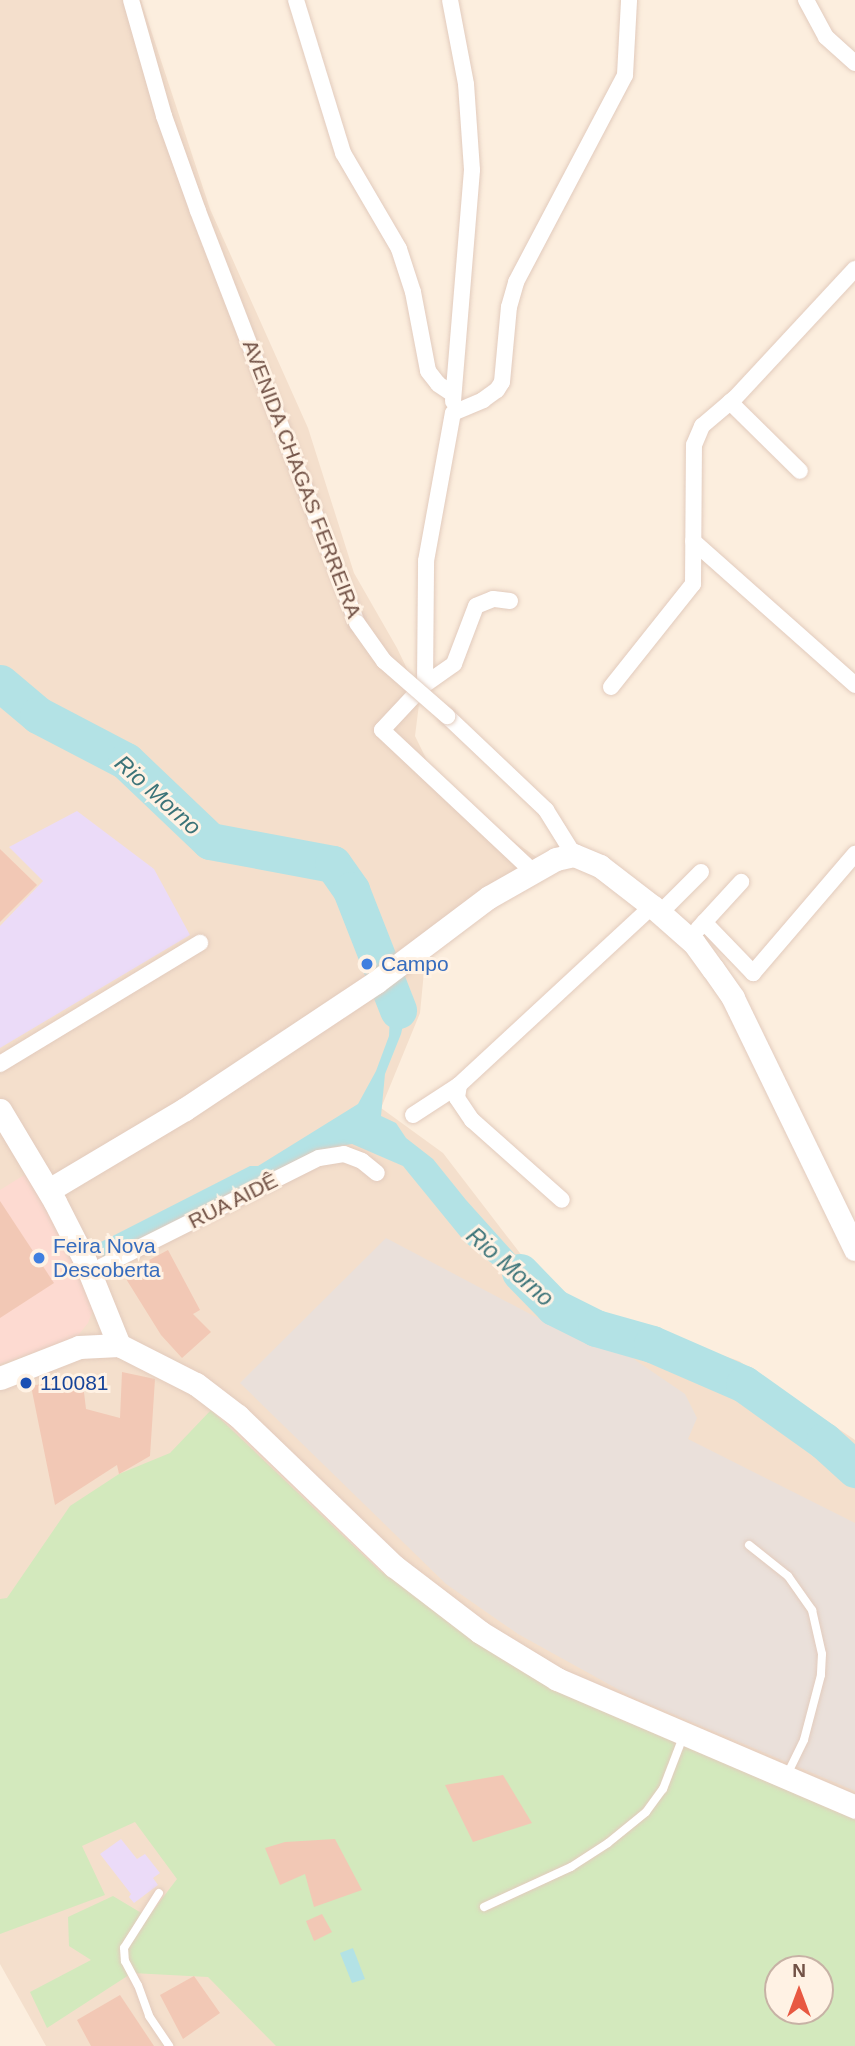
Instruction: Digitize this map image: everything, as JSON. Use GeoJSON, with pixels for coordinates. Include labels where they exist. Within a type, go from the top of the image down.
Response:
{"type":"FeatureCollection","features":[{"type":"Feature","properties":{"kind":"main road"},"geometry":{"type":"LineString","coordinates":[[49,1190],[163,1122],[402,965],[470,909],[556,859],[574,855],[600,866],[656,909],[696,930],[733,998],[855,1249]]}},
{"type":"Feature","properties":{"kind":"main road"},"geometry":{"type":"LineString","coordinates":[[0,1110],[49,1190],[89,1273],[119,1345]]}},
{"type":"Feature","properties":{"kind":"main road"},"geometry":{"type":"LineString","coordinates":[[0,1378],[79,1348],[119,1345],[195,1384],[238,1416],[394,1566],[480,1632],[557,1679],[855,1807]]}},
{"type":"Feature","properties":{"kind":"street","name":"AVENIDA CHAGAS FERREIRA"},"geometry":{"type":"LineString","coordinates":[[131,0],[164,116],[198,211],[357,623],[384,661],[447,716],[546,810],[574,855]]}},
{"type":"Feature","properties":{"kind":"street"},"geometry":{"type":"LineString","coordinates":[[296,0],[343,153],[399,249],[413,292],[428,371],[438,384],[453,394]]}},
{"type":"Feature","properties":{"kind":"street"},"geometry":{"type":"LineString","coordinates":[[425,684],[426,561],[453,413],[472,170],[466,84],[450,0]]}},
{"type":"Feature","properties":{"kind":"street"},"geometry":{"type":"LineString","coordinates":[[807,0],[826,37],[855,63]]}},
{"type":"Feature","properties":{"kind":"street"},"geometry":{"type":"LineString","coordinates":[[453,413],[483,400],[497,390],[502,382],[509,307],[516,282],[625,75],[630,1]]}},
{"type":"Feature","properties":{"kind":"street"},"geometry":{"type":"LineString","coordinates":[[611,687],[693,584],[694,445],[702,426],[730,402],[855,269]]}},
{"type":"Feature","properties":{"kind":"street"},"geometry":{"type":"LineString","coordinates":[[730,402],[800,471]]}},
{"type":"Feature","properties":{"kind":"street"},"geometry":{"type":"LineString","coordinates":[[693,541],[855,685]]}},
{"type":"Feature","properties":{"kind":"street"},"geometry":{"type":"LineString","coordinates":[[510,601],[493,599],[476,606],[454,664],[425,684],[382,730],[533,872]]}},
{"type":"Feature","properties":{"kind":"street"},"geometry":{"type":"LineString","coordinates":[[741,882],[696,930],[753,974],[855,854]]}},
{"type":"Feature","properties":{"kind":"street"},"geometry":{"type":"LineString","coordinates":[[412,1115],[459,1085],[701,872]]}},
{"type":"Feature","properties":{"kind":"street"},"geometry":{"type":"LineString","coordinates":[[0,1063],[200,943]]}},
{"type":"Feature","properties":{"kind":"street"},"geometry":{"type":"LineString","coordinates":[[459,1085],[457,1098],[472,1120],[562,1200]]}},
{"type":"Feature","properties":{"kind":"street","name":"RUA AIDÊ"},"geometry":{"type":"LineString","coordinates":[[89,1273],[319,1158],[344,1154],[362,1161],[377,1173]]}},
{"type":"Feature","properties":{"kind":"lane"},"geometry":{"type":"LineString","coordinates":[[749,1545],[788,1576],[812,1610],[822,1654],[821,1675],[804,1740],[786,1777]]}},
{"type":"Feature","properties":{"kind":"lane"},"geometry":{"type":"LineString","coordinates":[[484,1907],[571,1867],[646,1812],[663,1789],[684,1734]]}},
{"type":"Feature","properties":{"kind":"lane"},"geometry":{"type":"LineString","coordinates":[[159,1893],[124,1948],[125,1961],[138,1985],[149,2016],[169,2046]]}},
{"type":"Feature","properties":{"kind":"shaded area"},"geometry":{"type":"Polygon","coordinates":[[[0,0],[141,0],[210,209],[308,428],[354,573],[397,648],[420,696],[415,736],[442,791],[545,863],[425,961],[420,1013],[381,1108],[443,1153],[556,1300],[739,1361],[855,1440],[855,2046],[46,2046],[0,1964],[0,0]]]}},
{"type":"Feature","properties":{"kind":"shaded area"},"geometry":{"type":"Polygon","coordinates":[[[77,811],[154,869],[190,935],[0,1048],[0,926],[43,881],[9,847],[77,811]]]}},
{"type":"Feature","properties":{"kind":"shaded area","name":"Feira Nova Descoberta"},"geometry":{"type":"Polygon","coordinates":[[[29,1172],[71,1244],[93,1310],[88,1323],[76,1338],[0,1364],[0,1190],[29,1172]]]}},
{"type":"Feature","properties":{"kind":"shaded area"},"geometry":{"type":"Polygon","coordinates":[[[386,1238],[549,1324],[552,1318],[600,1336],[685,1394],[697,1418],[688,1439],[855,1523],[855,1791],[630,1696],[518,1634],[446,1584],[240,1383],[386,1238]]]}},
{"type":"Feature","properties":{"kind":"shaded area"},"geometry":{"type":"Polygon","coordinates":[[[121,1839],[137,1859],[145,1854],[160,1873],[153,1878],[158,1885],[134,1903],[129,1897],[131,1894],[100,1854],[121,1839]]]}},
{"type":"Feature","properties":{"kind":"green space"},"geometry":{"type":"Polygon","coordinates":[[[211,1410],[379,1570],[523,1672],[855,1819],[855,2046],[276,2046],[208,1977],[132,1973],[47,2028],[30,1992],[91,1960],[69,1946],[68,1917],[113,1896],[148,1917],[177,1879],[135,1822],[82,1846],[105,1895],[0,1934],[0,1599],[7,1598],[70,1506],[119,1474],[170,1453],[211,1410]]]}},
{"type":"Feature","properties":{"kind":"water"},"geometry":{"type":"Polygon","coordinates":[[[403,980],[408,1003],[401,1034],[385,1074],[381,1116],[396,1123],[406,1138],[433,1159],[556,1300],[553,1312],[465,1242],[403,1166],[352,1144],[319,1150],[103,1257],[95,1245],[250,1166],[258,1166],[358,1104],[376,1071],[389,1036],[390,1016],[384,991],[403,980]]]}},
{"type":"Feature","properties":{"kind":"water"},"geometry":{"type":"Polygon","coordinates":[[[353,1948],[365,1979],[352,1983],[340,1953],[353,1948]]]}},
{"type":"Feature","properties":{"kind":"building"},"geometry":{"type":"Polygon","coordinates":[[[0,849],[37,885],[0,922],[0,849]]]}},
{"type":"Feature","properties":{"kind":"building"},"geometry":{"type":"Polygon","coordinates":[[[0,1201],[54,1283],[0,1318],[0,1201]]]}},
{"type":"Feature","properties":{"kind":"building"},"geometry":{"type":"Polygon","coordinates":[[[168,1250],[200,1310],[193,1314],[211,1332],[182,1358],[161,1335],[123,1274],[168,1250]]]}},
{"type":"Feature","properties":{"kind":"building"},"geometry":{"type":"Polygon","coordinates":[[[122,1372],[155,1379],[150,1456],[119,1474],[117,1465],[55,1505],[31,1386],[82,1376],[86,1409],[120,1418],[122,1372]]]}},
{"type":"Feature","properties":{"kind":"building"},"geometry":{"type":"Polygon","coordinates":[[[503,1775],[532,1823],[473,1842],[445,1785],[503,1775]]]}},
{"type":"Feature","properties":{"kind":"building"},"geometry":{"type":"Polygon","coordinates":[[[335,1839],[362,1890],[314,1907],[305,1874],[280,1885],[265,1848],[285,1842],[335,1839]]]}},
{"type":"Feature","properties":{"kind":"building"},"geometry":{"type":"Polygon","coordinates":[[[322,1914],[332,1932],[314,1941],[306,1921],[322,1914]]]}},
{"type":"Feature","properties":{"kind":"building"},"geometry":{"type":"Polygon","coordinates":[[[194,1976],[220,2013],[183,2039],[160,1995],[194,1976]]]}},
{"type":"Feature","properties":{"kind":"building"},"geometry":{"type":"Polygon","coordinates":[[[120,1995],[154,2046],[91,2046],[77,2020],[120,1995]]]}},
{"type":"Feature","properties":{"kind":"waterway","name":"Rio Morno"},"geometry":{"type":"LineString","coordinates":[[0,683],[38,715],[126,761],[210,841],[333,864],[351,890],[398,1010]]}},
{"type":"Feature","properties":{"kind":"waterway","name":"Rio Morno"},"geometry":{"type":"LineString","coordinates":[[520,1272],[554,1307],[596,1328],[652,1344],[744,1384],[824,1441],[855,1469]]}},
{"type":"Feature","properties":{"kind":"place","name":"Campo"},"geometry":{"type":"Point","coordinates":[367,964]}},
{"type":"Feature","properties":{"kind":"place","name":"Feira Nova Descoberta"},"geometry":{"type":"Point","coordinates":[39,1258]}},
{"type":"Feature","properties":{"kind":"place","name":"110081"},"geometry":{"type":"Point","coordinates":[26,1383]}}]}
